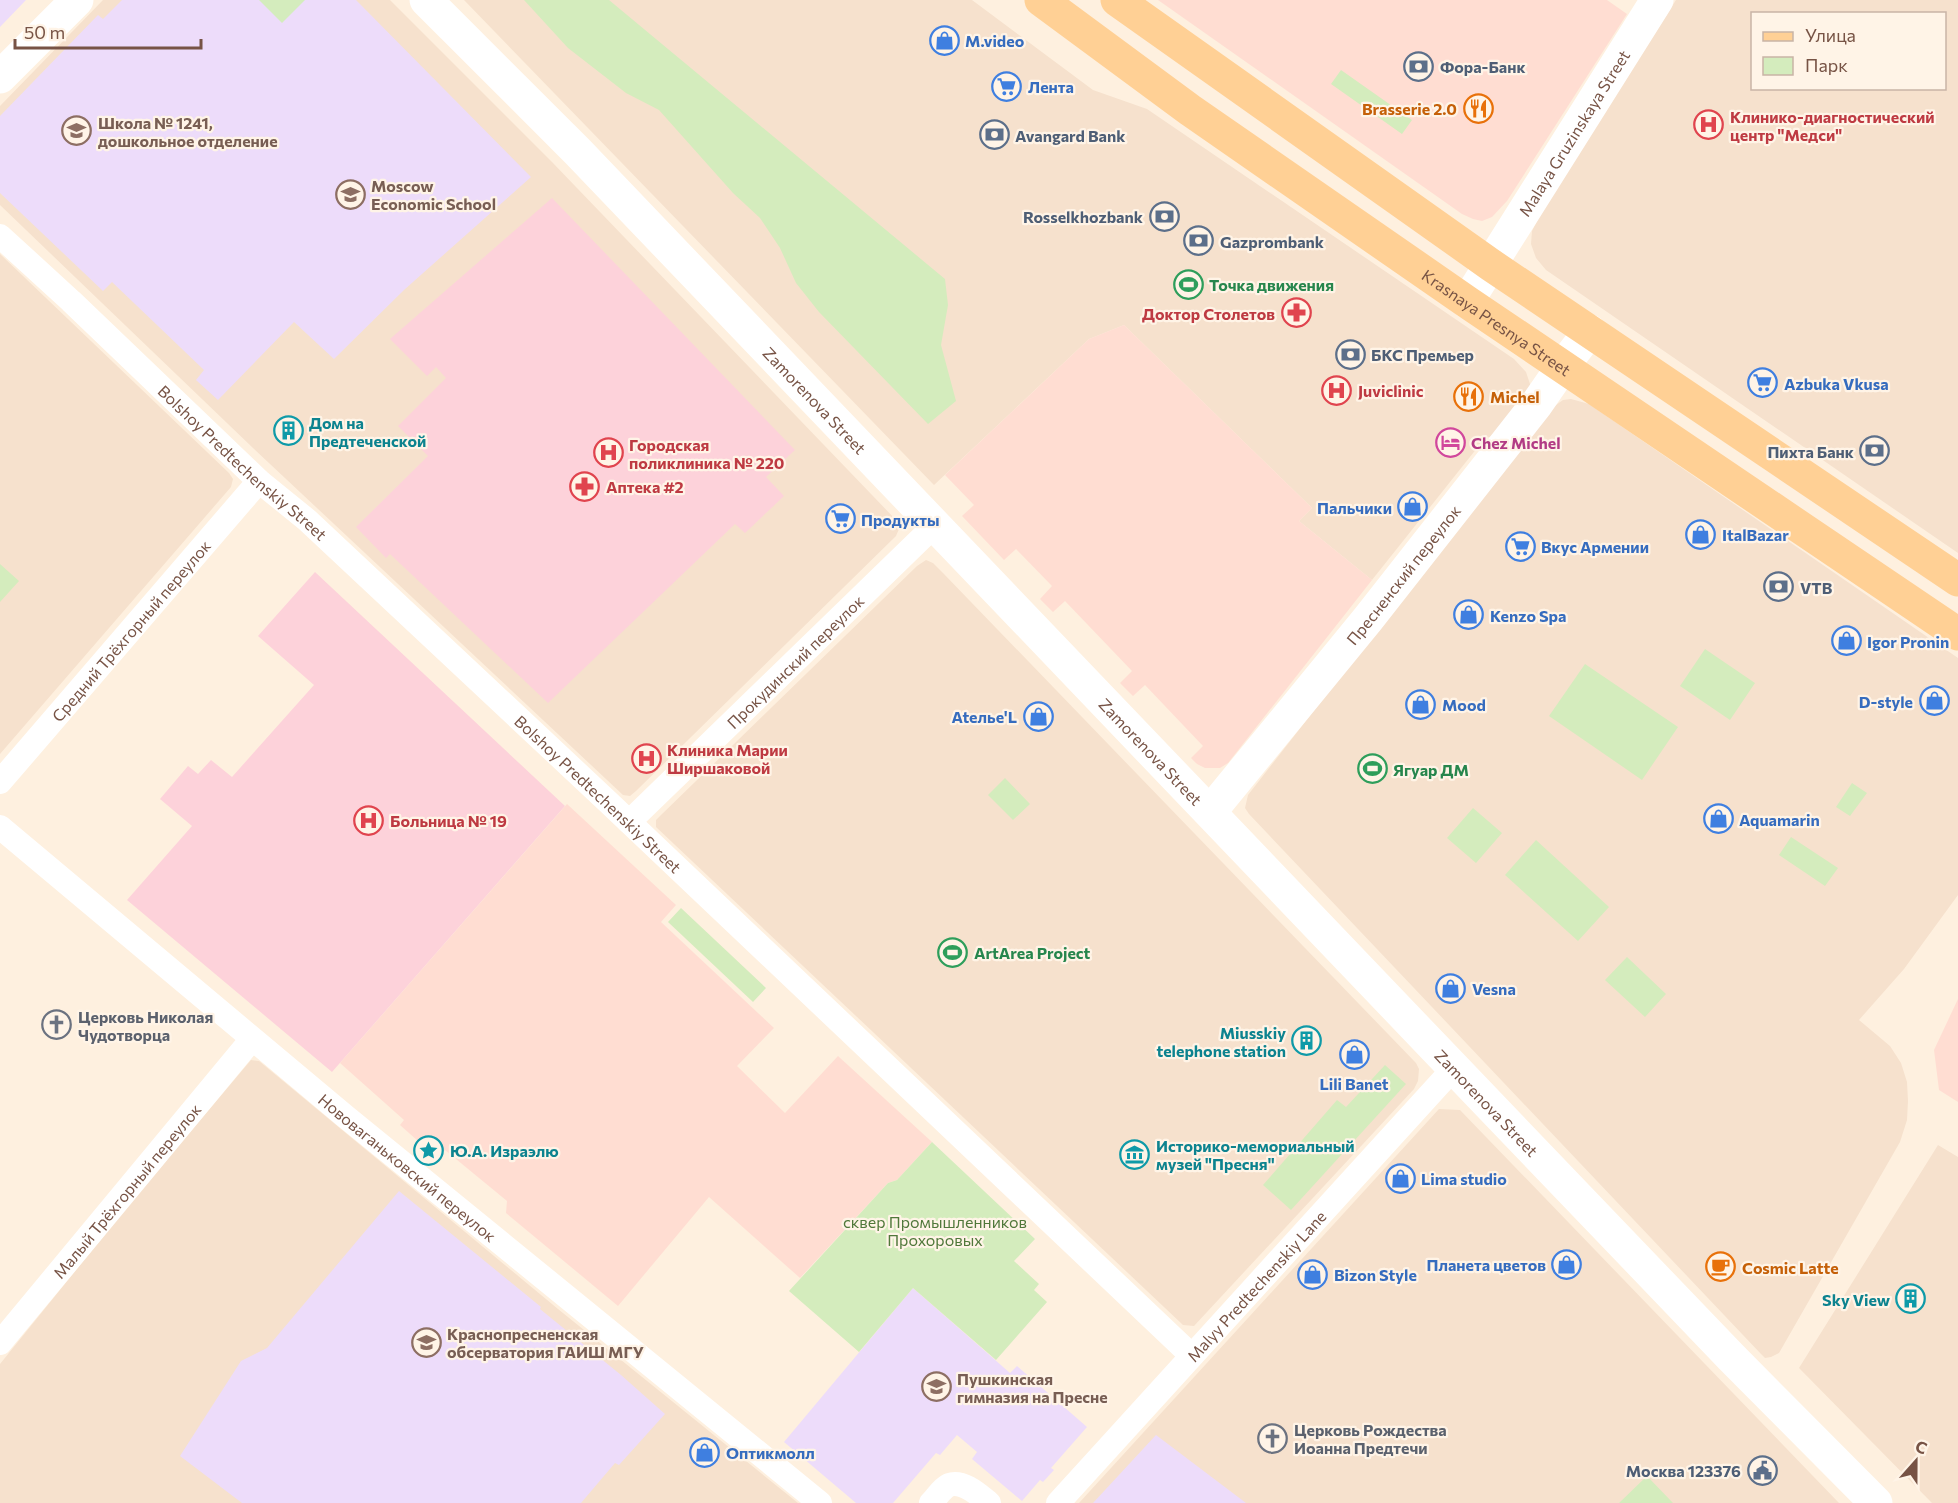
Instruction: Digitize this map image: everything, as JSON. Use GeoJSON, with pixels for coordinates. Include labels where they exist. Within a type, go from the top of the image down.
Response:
{"type":"FeatureCollection","features":[{"type":"Feature","properties":{"kind":"main road","name":"Krasnaya Presnya Street"},"geometry":{"type":"LineString","coordinates":[[1041,0],[1199,116],[1467,302],[1958,633]]}},
{"type":"Feature","properties":{"kind":"main road"},"geometry":{"type":"LineString","coordinates":[[1117,0],[1491,265],[1958,580]]}},
{"type":"Feature","properties":{"kind":"street"},"geometry":{"type":"LineString","coordinates":[[0,77],[77,0]]}},
{"type":"Feature","properties":{"kind":"street","name":"Zamorenova Street"},"geometry":{"type":"LineString","coordinates":[[426,0],[578,152],[1731,1357],[1876,1503]]}},
{"type":"Feature","properties":{"kind":"street","name":"Malaya Gruzinskaya Street"},"geometry":{"type":"LineString","coordinates":[[1467,302],[1657,0]]}},
{"type":"Feature","properties":{"kind":"street","name":"Bolshoy Predtechenskiy Street"},"geometry":{"type":"LineString","coordinates":[[0,236],[259,481],[307,520],[629,822],[1191,1355]]}},
{"type":"Feature","properties":{"kind":"street","name":"Пресненский переулок"},"geometry":{"type":"LineString","coordinates":[[1210,812],[1368,619],[1536,405],[1590,331]]}},
{"type":"Feature","properties":{"kind":"street","name":"Средний Трёхгорный переулок"},"geometry":{"type":"LineString","coordinates":[[0,782],[259,481]]}},
{"type":"Feature","properties":{"kind":"street","name":"Прокудинский переулок"},"geometry":{"type":"LineString","coordinates":[[629,822],[934,526]]}},
{"type":"Feature","properties":{"kind":"street","name":"Нововаганьковский переулок"},"geometry":{"type":"LineString","coordinates":[[0,827],[434,1190],[819,1503]]}},
{"type":"Feature","properties":{"kind":"street","name":"Малый Трёхгорный переулок"},"geometry":{"type":"LineString","coordinates":[[0,1343],[252,1039]]}},
{"type":"Feature","properties":{"kind":"street","name":"Malyy Predtechenskiy Lane"},"geometry":{"type":"LineString","coordinates":[[1059,1503],[1454,1068]]}},
{"type":"Feature","properties":{"kind":"street"},"geometry":{"type":"LineString","coordinates":[[931,1503],[947,1486],[957,1484],[966,1487],[989,1503]]}},
{"type":"Feature","properties":{"kind":"shaded area"},"geometry":{"type":"Polygon","coordinates":[[[0,0],[26,0],[0,27],[0,0]]]}},
{"type":"Feature","properties":{"kind":"shaded area"},"geometry":{"type":"Polygon","coordinates":[[[103,0],[390,0],[552,162],[897,521],[899,529],[896,536],[636,791],[630,796],[623,795],[253,448],[0,205],[0,106],[103,0]]]}},
{"type":"Feature","properties":{"kind":"shaded area"},"geometry":{"type":"Polygon","coordinates":[[[122,0],[356,0],[531,177],[404,290],[334,359],[294,322],[218,400],[196,380],[204,370],[112,282],[103,291],[0,193],[0,116],[98,15],[103,19],[122,0]]]}},
{"type":"Feature","properties":{"kind":"shaded area"},"geometry":{"type":"Polygon","coordinates":[[[464,0],[972,0],[1093,90],[1147,109],[1514,359],[1526,372],[1531,387],[1498,435],[1485,438],[1372,580],[1299,521],[1312,508],[1124,325],[1089,339],[934,485],[464,0]]]}},
{"type":"Feature","properties":{"kind":"shaded area"},"geometry":{"type":"Polygon","coordinates":[[[1158,0],[1607,0],[1627,14],[1507,201],[1492,217],[1482,221],[1462,214],[1158,0]]]}},
{"type":"Feature","properties":{"kind":"shaded area"},"geometry":{"type":"Polygon","coordinates":[[[1676,0],[1958,0],[1958,553],[1546,270],[1536,258],[1531,244],[1532,231],[1676,0]]]}},
{"type":"Feature","properties":{"kind":"shaded area","name":"Городская поликлиника № 220"},"geometry":{"type":"Polygon","coordinates":[[[552,198],[795,450],[766,477],[784,496],[745,533],[735,524],[548,703],[390,554],[386,558],[356,527],[428,456],[398,426],[446,378],[436,367],[427,376],[390,339],[552,198]]]}},
{"type":"Feature","properties":{"kind":"shaded area"},"geometry":{"type":"Polygon","coordinates":[[[0,254],[233,479],[231,487],[0,754],[0,254]]]}},
{"type":"Feature","properties":{"kind":"shaded area"},"geometry":{"type":"Polygon","coordinates":[[[1124,325],[1312,508],[1299,521],[1372,580],[1228,763],[1220,768],[1205,768],[1191,758],[1203,746],[1145,685],[1133,696],[1120,683],[1132,671],[1065,601],[1053,612],[1040,599],[1052,586],[1016,549],[1004,560],[962,516],[974,505],[945,475],[1089,339],[1124,325]]]}},
{"type":"Feature","properties":{"kind":"shaded area"},"geometry":{"type":"Polygon","coordinates":[[[1571,399],[1589,404],[1958,658],[1958,895],[1904,969],[1859,1020],[1890,1046],[1901,1063],[1907,1082],[1907,1120],[1900,1142],[1779,1353],[1771,1357],[1765,1358],[1761,1354],[1245,808],[1248,795],[1549,410],[1563,400],[1571,399]]]}},
{"type":"Feature","properties":{"kind":"shaded area"},"geometry":{"type":"Polygon","coordinates":[[[926,560],[933,563],[943,573],[1416,1063],[1419,1069],[1418,1081],[1414,1089],[1194,1326],[1183,1325],[656,827],[656,820],[660,816],[917,566],[926,560]]]}},
{"type":"Feature","properties":{"kind":"shaded area","name":"Больница № 19"},"geometry":{"type":"Polygon","coordinates":[[[315,572],[565,806],[332,1072],[127,900],[192,826],[160,799],[188,766],[198,774],[211,760],[232,777],[314,685],[258,636],[315,572]]]}},
{"type":"Feature","properties":{"kind":"shaded area"},"geometry":{"type":"Polygon","coordinates":[[[567,804],[676,905],[661,922],[774,1028],[737,1066],[785,1113],[838,1056],[932,1142],[897,1180],[888,1183],[800,1278],[709,1197],[618,1306],[506,1213],[507,1201],[445,1150],[437,1158],[400,1125],[404,1120],[340,1063],[567,804]]]}},
{"type":"Feature","properties":{"kind":"shaded area"},"geometry":{"type":"Polygon","coordinates":[[[1958,999],[1958,1102],[1939,1090],[1934,1050],[1958,999]]]}},
{"type":"Feature","properties":{"kind":"shaded area"},"geometry":{"type":"Polygon","coordinates":[[[251,1060],[259,1061],[558,1309],[798,1503],[0,1503],[0,1364],[132,1201],[251,1060]]]}},
{"type":"Feature","properties":{"kind":"shaded area"},"geometry":{"type":"Polygon","coordinates":[[[1439,1109],[1460,1110],[1839,1503],[1079,1503],[1439,1109]]]}},
{"type":"Feature","properties":{"kind":"shaded area","name":"Sky View"},"geometry":{"type":"Polygon","coordinates":[[[1938,1145],[1958,1157],[1958,1503],[1932,1503],[1799,1368],[1938,1145]]]}},
{"type":"Feature","properties":{"kind":"shaded area","name":"Краснопресненская обсерватория ГАИШ МГУ"},"geometry":{"type":"Polygon","coordinates":[[[399,1191],[541,1307],[540,1309],[665,1414],[619,1465],[615,1463],[581,1503],[242,1503],[180,1456],[241,1361],[267,1348],[399,1191]]]}},
{"type":"Feature","properties":{"kind":"shaded area","name":"Пушкинская гимназия на Пресне"},"geometry":{"type":"Polygon","coordinates":[[[913,1288],[1010,1373],[1017,1366],[1087,1427],[1051,1468],[1054,1470],[1043,1482],[1040,1480],[1022,1501],[972,1459],[977,1452],[957,1435],[940,1455],[936,1453],[893,1503],[856,1503],[784,1442],[913,1288]]]}},
{"type":"Feature","properties":{"kind":"shaded area"},"geometry":{"type":"Polygon","coordinates":[[[1156,1435],[1246,1503],[1093,1503],[1156,1435]]]}},
{"type":"Feature","properties":{"kind":"green space"},"geometry":{"type":"Polygon","coordinates":[[[259,0],[305,0],[282,23],[259,0]]]}},
{"type":"Feature","properties":{"kind":"green space"},"geometry":{"type":"Polygon","coordinates":[[[524,0],[609,0],[945,279],[948,305],[941,345],[956,401],[928,424],[819,312],[796,283],[780,248],[760,218],[733,193],[659,110],[626,93],[568,48],[524,0]]]}},
{"type":"Feature","properties":{"kind":"green space"},"geometry":{"type":"Polygon","coordinates":[[[1341,70],[1412,120],[1402,134],[1331,84],[1341,70]]]}},
{"type":"Feature","properties":{"kind":"green space"},"geometry":{"type":"Polygon","coordinates":[[[0,564],[19,581],[0,602],[0,564]]]}},
{"type":"Feature","properties":{"kind":"green space"},"geometry":{"type":"Polygon","coordinates":[[[1705,649],[1755,683],[1730,720],[1680,686],[1705,649]]]}},
{"type":"Feature","properties":{"kind":"green space"},"geometry":{"type":"Polygon","coordinates":[[[1585,664],[1678,727],[1642,780],[1549,716],[1585,664]]]}},
{"type":"Feature","properties":{"kind":"green space"},"geometry":{"type":"Polygon","coordinates":[[[1005,778],[1030,804],[1013,820],[988,795],[1005,778]]]}},
{"type":"Feature","properties":{"kind":"green space"},"geometry":{"type":"Polygon","coordinates":[[[1852,783],[1867,793],[1850,816],[1836,807],[1852,783]]]}},
{"type":"Feature","properties":{"kind":"green space"},"geometry":{"type":"Polygon","coordinates":[[[1473,808],[1502,833],[1476,863],[1447,838],[1473,808]]]}},
{"type":"Feature","properties":{"kind":"green space"},"geometry":{"type":"Polygon","coordinates":[[[1791,837],[1838,868],[1825,886],[1779,855],[1791,837]]]}},
{"type":"Feature","properties":{"kind":"green space"},"geometry":{"type":"Polygon","coordinates":[[[1536,840],[1609,907],[1578,941],[1505,875],[1536,840]]]}},
{"type":"Feature","properties":{"kind":"green space"},"geometry":{"type":"Polygon","coordinates":[[[681,908],[766,988],[753,1002],[668,922],[681,908]]]}},
{"type":"Feature","properties":{"kind":"green space"},"geometry":{"type":"Polygon","coordinates":[[[1627,957],[1666,994],[1645,1017],[1605,980],[1627,957]]]}},
{"type":"Feature","properties":{"kind":"green space"},"geometry":{"type":"Polygon","coordinates":[[[1385,1065],[1406,1084],[1291,1210],[1263,1185],[1337,1100],[1346,1107],[1385,1065]]]}},
{"type":"Feature","properties":{"kind":"green space","name":"сквер Промышленников Прохоровых"},"geometry":{"type":"Polygon","coordinates":[[[932,1142],[1035,1239],[1014,1261],[1039,1284],[1034,1290],[1047,1302],[996,1360],[913,1288],[859,1352],[789,1291],[888,1183],[897,1180],[932,1142]]]}},
{"type":"Feature","properties":{"kind":"green space"},"geometry":{"type":"Polygon","coordinates":[[[1647,1476],[1673,1503],[1619,1503],[1647,1476]]]}},
{"type":"Feature","properties":{"kind":"place","name":"M.video"},"geometry":{"type":"Point","coordinates":[944,40]}},
{"type":"Feature","properties":{"kind":"place","name":"Фора-Банк"},"geometry":{"type":"Point","coordinates":[1419,66]}},
{"type":"Feature","properties":{"kind":"place","name":"Лента"},"geometry":{"type":"Point","coordinates":[1007,86]}},
{"type":"Feature","properties":{"kind":"place","name":"Brasserie 2.0"},"geometry":{"type":"Point","coordinates":[1478,108]}},
{"type":"Feature","properties":{"kind":"place","name":"Клинико-диагностический центр \"Медси\""},"geometry":{"type":"Point","coordinates":[1709,125]}},
{"type":"Feature","properties":{"kind":"place","name":"Школа № 1241, дошкольное отделение"},"geometry":{"type":"Point","coordinates":[77,131]}},
{"type":"Feature","properties":{"kind":"place","name":"Avangard Bank"},"geometry":{"type":"Point","coordinates":[994,135]}},
{"type":"Feature","properties":{"kind":"place","name":"Moscow Economic School"},"geometry":{"type":"Point","coordinates":[350,194]}},
{"type":"Feature","properties":{"kind":"place","name":"Rosselkhozbank"},"geometry":{"type":"Point","coordinates":[1164,216]}},
{"type":"Feature","properties":{"kind":"place","name":"Gazprombank"},"geometry":{"type":"Point","coordinates":[1199,241]}},
{"type":"Feature","properties":{"kind":"place","name":"Точка движения"},"geometry":{"type":"Point","coordinates":[1188,284]}},
{"type":"Feature","properties":{"kind":"place","name":"Доктор Столетов"},"geometry":{"type":"Point","coordinates":[1296,313]}},
{"type":"Feature","properties":{"kind":"place","name":"БКС Премьер"},"geometry":{"type":"Point","coordinates":[1350,354]}},
{"type":"Feature","properties":{"kind":"place","name":"Azbuka Vkusa"},"geometry":{"type":"Point","coordinates":[1763,383]}},
{"type":"Feature","properties":{"kind":"place","name":"Juviclinic"},"geometry":{"type":"Point","coordinates":[1337,390]}},
{"type":"Feature","properties":{"kind":"place","name":"Michel"},"geometry":{"type":"Point","coordinates":[1469,396]}},
{"type":"Feature","properties":{"kind":"place","name":"Дом на Предтеченской"},"geometry":{"type":"Point","coordinates":[288,431]}},
{"type":"Feature","properties":{"kind":"place","name":"Chez Michel"},"geometry":{"type":"Point","coordinates":[1450,442]}},
{"type":"Feature","properties":{"kind":"place","name":"Пихта Банк"},"geometry":{"type":"Point","coordinates":[1875,451]}},
{"type":"Feature","properties":{"kind":"place","name":"Городская поликлиника № 220"},"geometry":{"type":"Point","coordinates":[608,453]}},
{"type":"Feature","properties":{"kind":"place","name":"Аптека #2"},"geometry":{"type":"Point","coordinates":[585,486]}},
{"type":"Feature","properties":{"kind":"place","name":"Пальчики"},"geometry":{"type":"Point","coordinates":[1413,507]}},
{"type":"Feature","properties":{"kind":"place","name":"Продукты"},"geometry":{"type":"Point","coordinates":[840,519]}},
{"type":"Feature","properties":{"kind":"place","name":"ItalBazar"},"geometry":{"type":"Point","coordinates":[1701,534]}},
{"type":"Feature","properties":{"kind":"place","name":"Вкус Армении"},"geometry":{"type":"Point","coordinates":[1520,546]}},
{"type":"Feature","properties":{"kind":"place","name":"VTB"},"geometry":{"type":"Point","coordinates":[1779,587]}},
{"type":"Feature","properties":{"kind":"place","name":"Kenzo Spa"},"geometry":{"type":"Point","coordinates":[1469,615]}},
{"type":"Feature","properties":{"kind":"place","name":"Igor Pronin"},"geometry":{"type":"Point","coordinates":[1846,641]}},
{"type":"Feature","properties":{"kind":"place","name":"D-style"},"geometry":{"type":"Point","coordinates":[1934,701]}},
{"type":"Feature","properties":{"kind":"place","name":"Mood"},"geometry":{"type":"Point","coordinates":[1421,704]}},
{"type":"Feature","properties":{"kind":"place","name":"Ateлье'L"},"geometry":{"type":"Point","coordinates":[1038,716]}},
{"type":"Feature","properties":{"kind":"place","name":"Клиника Марии Ширшаковой"},"geometry":{"type":"Point","coordinates":[646,758]}},
{"type":"Feature","properties":{"kind":"place","name":"Ягуар ДМ"},"geometry":{"type":"Point","coordinates":[1372,769]}},
{"type":"Feature","properties":{"kind":"place","name":"Aquamarin"},"geometry":{"type":"Point","coordinates":[1718,819]}},
{"type":"Feature","properties":{"kind":"place","name":"Больница № 19"},"geometry":{"type":"Point","coordinates":[369,820]}},
{"type":"Feature","properties":{"kind":"place","name":"ArtArea Project"},"geometry":{"type":"Point","coordinates":[953,952]}},
{"type":"Feature","properties":{"kind":"place","name":"Vesna"},"geometry":{"type":"Point","coordinates":[1451,988]}},
{"type":"Feature","properties":{"kind":"place","name":"Церковь Николая Чудотворца"},"geometry":{"type":"Point","coordinates":[57,1025]}},
{"type":"Feature","properties":{"kind":"place","name":"Miusskiy telephone station"},"geometry":{"type":"Point","coordinates":[1307,1041]}},
{"type":"Feature","properties":{"kind":"place","name":"Lili Banet"},"geometry":{"type":"Point","coordinates":[1354,1055]}},
{"type":"Feature","properties":{"kind":"place","name":"Ю.А. Израэлю"},"geometry":{"type":"Point","coordinates":[429,1150]}},
{"type":"Feature","properties":{"kind":"place","name":"Историко-мемориальный музей \"Пресня\""},"geometry":{"type":"Point","coordinates":[1135,1154]}},
{"type":"Feature","properties":{"kind":"place","name":"Lima studio"},"geometry":{"type":"Point","coordinates":[1400,1178]}},
{"type":"Feature","properties":{"kind":"place","name":"Планета цветов"},"geometry":{"type":"Point","coordinates":[1567,1264]}},
{"type":"Feature","properties":{"kind":"place","name":"Cosmic Latte"},"geometry":{"type":"Point","coordinates":[1721,1267]}},
{"type":"Feature","properties":{"kind":"place","name":"Bizon Style"},"geometry":{"type":"Point","coordinates":[1313,1274]}},
{"type":"Feature","properties":{"kind":"place","name":"Sky View"},"geometry":{"type":"Point","coordinates":[1911,1299]}},
{"type":"Feature","properties":{"kind":"place","name":"Краснопресненская обсерватория ГАИШ МГУ"},"geometry":{"type":"Point","coordinates":[426,1342]}},
{"type":"Feature","properties":{"kind":"place","name":"Пушкинская гимназия на Пресне"},"geometry":{"type":"Point","coordinates":[936,1387]}},
{"type":"Feature","properties":{"kind":"place","name":"Церковь Рождества Иоанна Предтечи"},"geometry":{"type":"Point","coordinates":[1273,1438]}},
{"type":"Feature","properties":{"kind":"place","name":"Оптикмолл"},"geometry":{"type":"Point","coordinates":[705,1452]}},
{"type":"Feature","properties":{"kind":"place","name":"Москва 123376"},"geometry":{"type":"Point","coordinates":[1762,1470]}}]}
